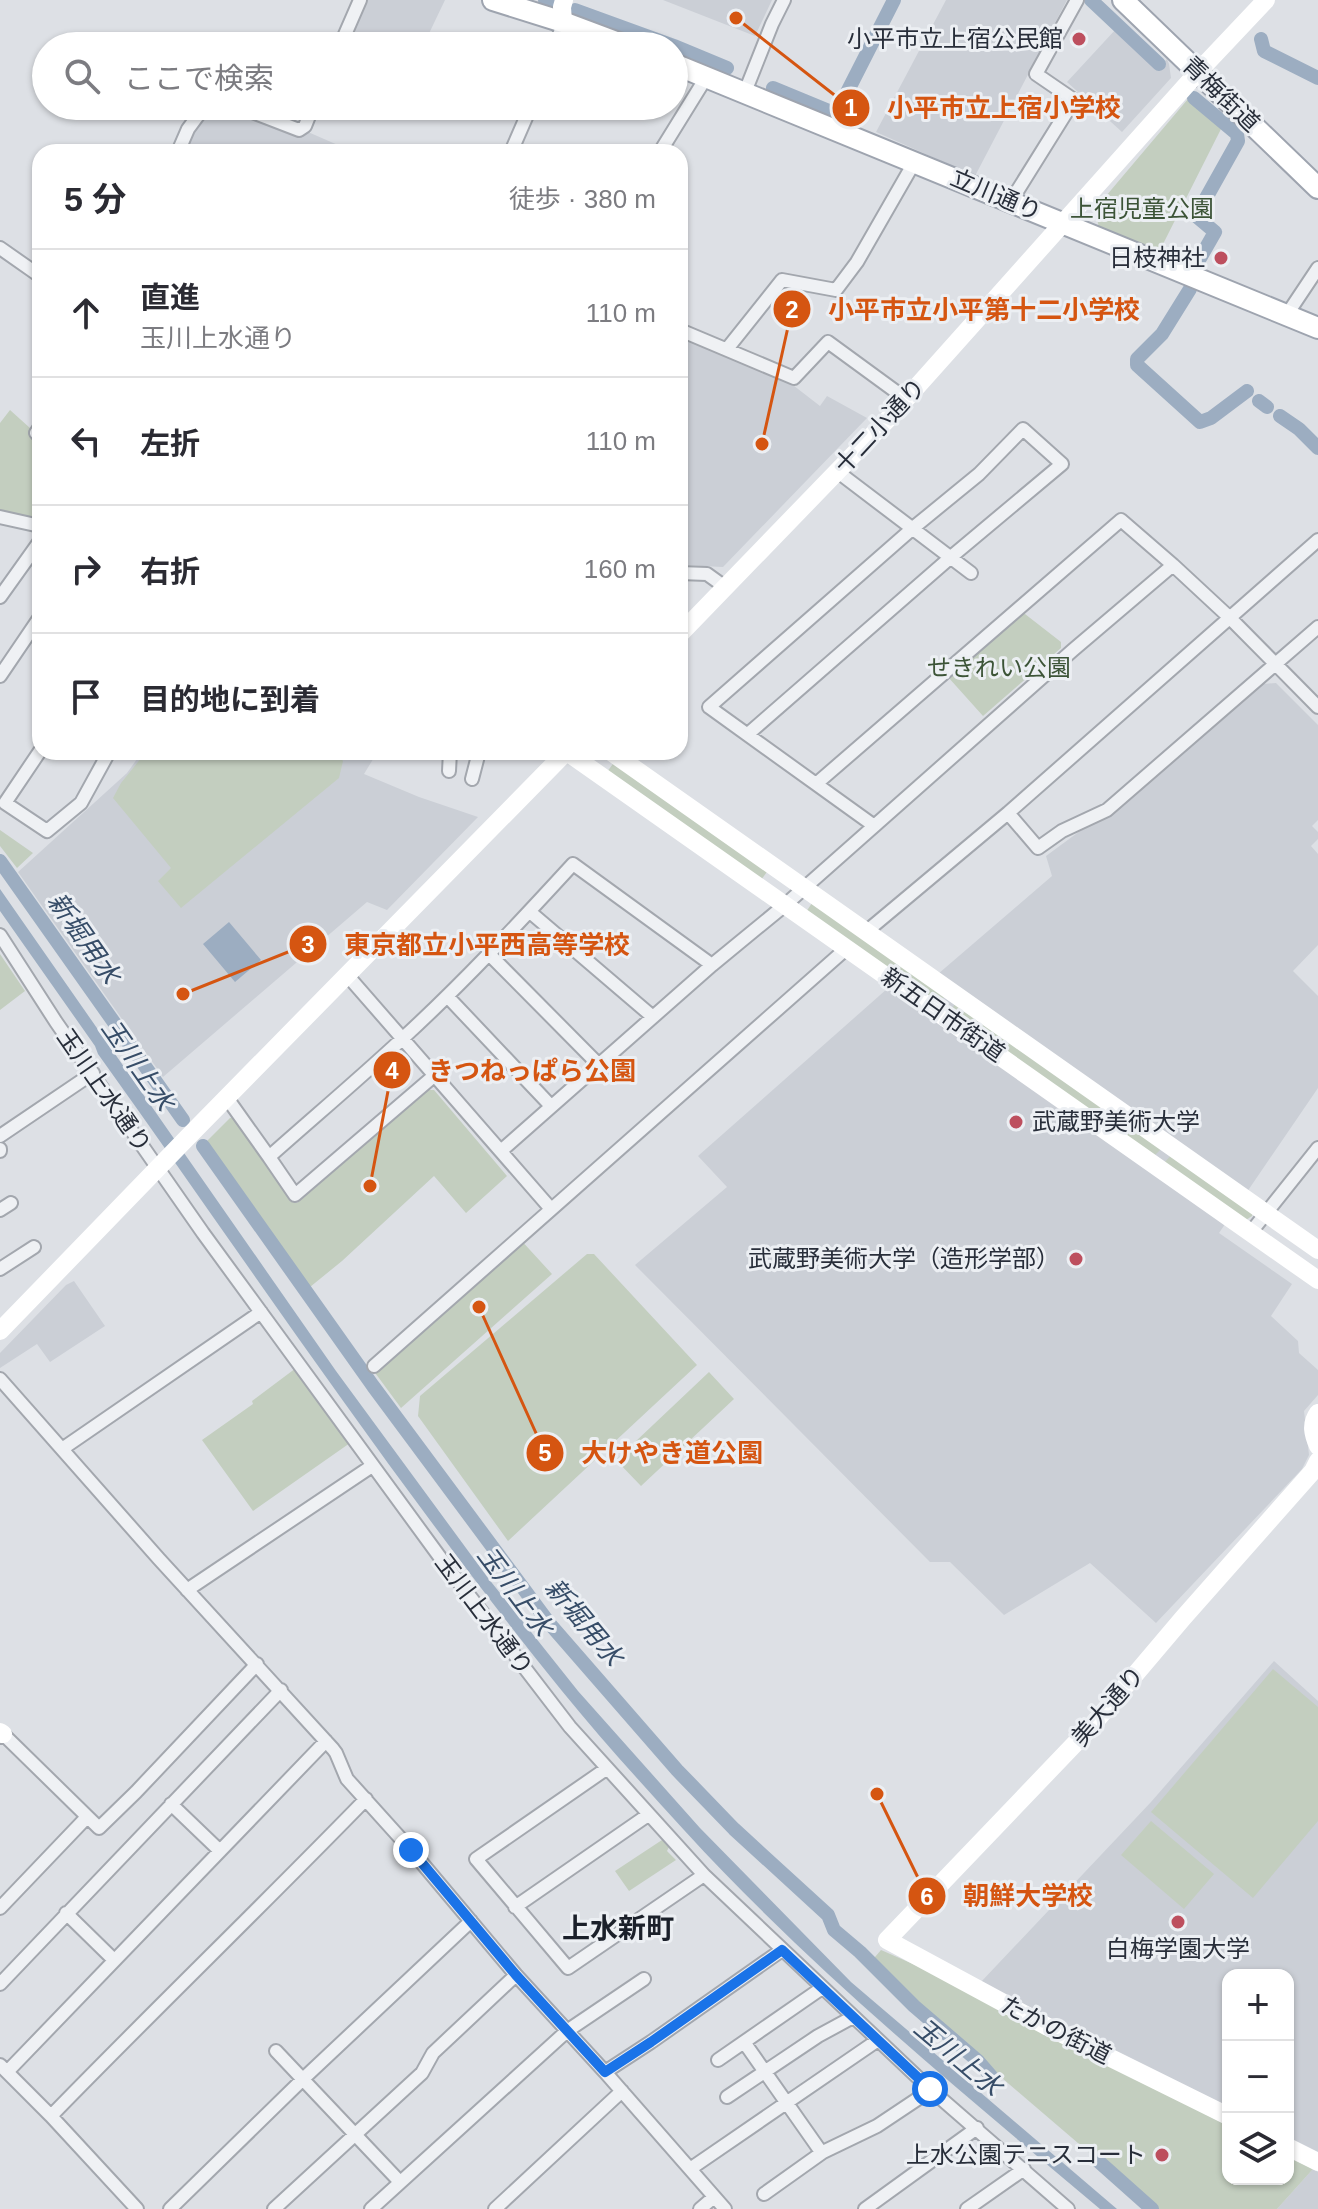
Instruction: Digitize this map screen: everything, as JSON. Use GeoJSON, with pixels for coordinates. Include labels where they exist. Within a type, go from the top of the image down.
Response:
{"type":"FeatureCollection","features":[{"type":"Feature","properties":{"kind":"main road"},"geometry":{"type":"LineString","coordinates":[[493,0],[590,32]]}},
{"type":"Feature","properties":{"kind":"main road","name":"青梅街道"},"geometry":{"type":"LineString","coordinates":[[1123,0],[1318,188]]}},
{"type":"Feature","properties":{"kind":"main road","name":"立川通り"},"geometry":{"type":"LineString","coordinates":[[688,69],[1318,328]]}},
{"type":"Feature","properties":{"kind":"street"},"geometry":{"type":"LineString","coordinates":[[346,32],[360,0]]}},
{"type":"Feature","properties":{"kind":"street"},"geometry":{"type":"LineString","coordinates":[[560,32],[564,0]]}},
{"type":"Feature","properties":{"kind":"street"},"geometry":{"type":"LineString","coordinates":[[745,92],[784,0]]}},
{"type":"Feature","properties":{"kind":"street"},"geometry":{"type":"LineString","coordinates":[[1011,201],[1074,100],[1036,74],[1077,0]]}},
{"type":"Feature","properties":{"kind":"street","name":"十二小通り"},"geometry":{"type":"LineString","coordinates":[[688,626],[906,399],[1266,0]]}},
{"type":"Feature","properties":{"kind":"street"},"geometry":{"type":"LineString","coordinates":[[688,107],[707,76]]}},
{"type":"Feature","properties":{"kind":"street"},"geometry":{"type":"LineString","coordinates":[[181,144],[195,120]]}},
{"type":"Feature","properties":{"kind":"street"},"geometry":{"type":"LineString","coordinates":[[273,120],[299,130],[307,120]]}},
{"type":"Feature","properties":{"kind":"street"},"geometry":{"type":"LineString","coordinates":[[514,144],[525,120]]}},
{"type":"Feature","properties":{"kind":"street"},"geometry":{"type":"LineString","coordinates":[[665,144],[680,120]]}},
{"type":"Feature","properties":{"kind":"street"},"geometry":{"type":"LineString","coordinates":[[727,349],[782,280],[836,290],[857,262],[915,161]]}},
{"type":"Feature","properties":{"kind":"street"},"geometry":{"type":"LineString","coordinates":[[0,248],[32,270]]}},
{"type":"Feature","properties":{"kind":"street"},"geometry":{"type":"LineString","coordinates":[[1286,316],[1318,268]]}},
{"type":"Feature","properties":{"kind":"street"},"geometry":{"type":"LineString","coordinates":[[688,334],[794,378],[828,342],[906,399]]}},
{"type":"Feature","properties":{"kind":"street"},"geometry":{"type":"LineString","coordinates":[[748,734],[1062,464],[1023,429],[979,474],[709,707],[873,825]]}},
{"type":"Feature","properties":{"kind":"street"},"geometry":{"type":"LineString","coordinates":[[838,472],[971,573]]}},
{"type":"Feature","properties":{"kind":"street"},"geometry":{"type":"LineString","coordinates":[[0,517],[32,524]]}},
{"type":"Feature","properties":{"kind":"street"},"geometry":{"type":"LineString","coordinates":[[816,784],[1121,520],[1229,617],[1318,707]]}},
{"type":"Feature","properties":{"kind":"street"},"geometry":{"type":"LineString","coordinates":[[867,931],[1008,813],[1318,540]]}},
{"type":"Feature","properties":{"kind":"street"},"geometry":{"type":"LineString","coordinates":[[0,597],[32,552]]}},
{"type":"Feature","properties":{"kind":"street"},"geometry":{"type":"LineString","coordinates":[[502,1150],[1173,565]]}},
{"type":"Feature","properties":{"kind":"street"},"geometry":{"type":"LineString","coordinates":[[688,573],[707,574],[725,587]]}},
{"type":"Feature","properties":{"kind":"street"},"geometry":{"type":"LineString","coordinates":[[1008,813],[1038,848],[1062,831],[1107,810],[1318,627]]}},
{"type":"Feature","properties":{"kind":"street"},"geometry":{"type":"LineString","coordinates":[[0,676],[32,629]]}},
{"type":"Feature","properties":{"kind":"street"},"geometry":{"type":"LineString","coordinates":[[34,760],[5,803],[47,831],[81,803],[105,760]]}},
{"type":"Feature","properties":{"kind":"street"},"geometry":{"type":"LineString","coordinates":[[449,771],[450,760]]}},
{"type":"Feature","properties":{"kind":"street"},"geometry":{"type":"LineString","coordinates":[[472,779],[477,760]]}},
{"type":"Feature","properties":{"kind":"street"},"geometry":{"type":"LineString","coordinates":[[0,1331],[559,760]]}},
{"type":"Feature","properties":{"kind":"street","name":"新五日市街道"},"geometry":{"type":"LineString","coordinates":[[578,760],[1318,1280]]}},
{"type":"Feature","properties":{"kind":"street","name":"新五日市街道"},"geometry":{"type":"LineString","coordinates":[[622,760],[1318,1250]]}},
{"type":"Feature","properties":{"kind":"street"},"geometry":{"type":"LineString","coordinates":[[269,1157],[447,996],[573,864],[712,965]]}},
{"type":"Feature","properties":{"kind":"street"},"geometry":{"type":"LineString","coordinates":[[530,912],[653,1017]]}},
{"type":"Feature","properties":{"kind":"street","name":"玉川上水通り"},"geometry":{"type":"LineString","coordinates":[[0,935],[56,1022],[163,1163],[261,1312],[372,1466],[570,1727],[704,1875],[930,2089],[1068,2209]]}},
{"type":"Feature","properties":{"kind":"street"},"geometry":{"type":"LineString","coordinates":[[374,1366],[847,948]]}},
{"type":"Feature","properties":{"kind":"street"},"geometry":{"type":"LineString","coordinates":[[489,954],[600,1066]]}},
{"type":"Feature","properties":{"kind":"street"},"geometry":{"type":"LineString","coordinates":[[347,975],[551,1209]]}},
{"type":"Feature","properties":{"kind":"street"},"geometry":{"type":"LineString","coordinates":[[936,1010],[949,999],[948,989]]}},
{"type":"Feature","properties":{"kind":"street"},"geometry":{"type":"LineString","coordinates":[[447,996],[551,1106]]}},
{"type":"Feature","properties":{"kind":"street"},"geometry":{"type":"LineString","coordinates":[[0,1136],[93,1073]]}},
{"type":"Feature","properties":{"kind":"street"},"geometry":{"type":"LineString","coordinates":[[227,1098],[295,1195],[435,1075]]}},
{"type":"Feature","properties":{"kind":"street"},"geometry":{"type":"LineString","coordinates":[[1251,1232],[1318,1148]]}},
{"type":"Feature","properties":{"kind":"street"},"geometry":{"type":"LineString","coordinates":[[0,1269],[34,1247]]}},
{"type":"Feature","properties":{"kind":"street"},"geometry":{"type":"LineString","coordinates":[[62,1449],[261,1312]]}},
{"type":"Feature","properties":{"kind":"street"},"geometry":{"type":"LineString","coordinates":[[0,1379],[326,1741],[336,1753],[347,1779],[516,1975],[725,2209]]}},
{"type":"Feature","properties":{"kind":"street"},"geometry":{"type":"LineString","coordinates":[[1317,1440],[1313,1426],[1318,1413]]}},
{"type":"Feature","properties":{"kind":"street","name":"美大通り"},"geometry":{"type":"LineString","coordinates":[[887,1940],[1089,1729],[1313,1471],[1318,1461]]}},
{"type":"Feature","properties":{"kind":"street"},"geometry":{"type":"LineString","coordinates":[[187,1590],[372,1466]]}},
{"type":"Feature","properties":{"kind":"street"},"geometry":{"type":"LineString","coordinates":[[1,1734],[99,1828],[257,1664]]}},
{"type":"Feature","properties":{"kind":"street"},"geometry":{"type":"LineString","coordinates":[[0,1984],[281,1690]]}},
{"type":"Feature","properties":{"kind":"street"},"geometry":{"type":"LineString","coordinates":[[137,2209],[4,2068],[114,1960],[326,1741]]}},
{"type":"Feature","properties":{"kind":"street"},"geometry":{"type":"LineString","coordinates":[[606,1769],[476,1859],[568,1968],[704,1875]]}},
{"type":"Feature","properties":{"kind":"street"},"geometry":{"type":"LineString","coordinates":[[51,2116],[366,1799]]}},
{"type":"Feature","properties":{"kind":"street"},"geometry":{"type":"LineString","coordinates":[[171,1804],[220,1851]]}},
{"type":"Feature","properties":{"kind":"street"},"geometry":{"type":"LineString","coordinates":[[515,1907],[648,1815]]}},
{"type":"Feature","properties":{"kind":"street"},"geometry":{"type":"LineString","coordinates":[[0,1908],[87,1817]]}},
{"type":"Feature","properties":{"kind":"street"},"geometry":{"type":"LineString","coordinates":[[66,1913],[114,1960]]}},
{"type":"Feature","properties":{"kind":"street"},"geometry":{"type":"LineString","coordinates":[[170,2209],[471,1921]]}},
{"type":"Feature","properties":{"kind":"street","name":"たかの街道"},"geometry":{"type":"LineString","coordinates":[[887,1940],[1048,2027],[1222,2113]]}},
{"type":"Feature","properties":{"kind":"street"},"geometry":{"type":"LineString","coordinates":[[605,2072],[782,1950]]}},
{"type":"Feature","properties":{"kind":"street"},"geometry":{"type":"LineString","coordinates":[[274,2209],[422,2073],[433,2053],[516,1975]]}},
{"type":"Feature","properties":{"kind":"street"},"geometry":{"type":"LineString","coordinates":[[371,2209],[567,2031],[644,1979]]}},
{"type":"Feature","properties":{"kind":"street"},"geometry":{"type":"LineString","coordinates":[[718,2060],[822,1988]]}},
{"type":"Feature","properties":{"kind":"street"},"geometry":{"type":"LineString","coordinates":[[727,2097],[818,2036],[853,2017]]}},
{"type":"Feature","properties":{"kind":"street"},"geometry":{"type":"LineString","coordinates":[[690,2169],[878,2040]]}},
{"type":"Feature","properties":{"kind":"street"},"geometry":{"type":"LineString","coordinates":[[744,2042],[823,2152]]}},
{"type":"Feature","properties":{"kind":"street"},"geometry":{"type":"LineString","coordinates":[[276,2051],[400,2182]]}},
{"type":"Feature","properties":{"kind":"street"},"geometry":{"type":"LineString","coordinates":[[764,2194],[830,2147],[877,2125],[930,2089]]}},
{"type":"Feature","properties":{"kind":"street"},"geometry":{"type":"LineString","coordinates":[[495,2209],[622,2091]]}},
{"type":"Feature","properties":{"kind":"street"},"geometry":{"type":"LineString","coordinates":[[865,2209],[977,2128]]}},
{"type":"Feature","properties":{"kind":"street"},"geometry":{"type":"LineString","coordinates":[[1294,2150],[1318,2162]]}},
{"type":"Feature","properties":{"kind":"street"},"geometry":{"type":"LineString","coordinates":[[967,2209],[1024,2169]]}},
{"type":"Feature","properties":{"kind":"street"},"geometry":{"type":"LineString","coordinates":[[700,2209],[714,2197]]}},
{"type":"Feature","properties":{"kind":"shaded area"},"geometry":{"type":"Polygon","coordinates":[[[368,0],[445,0],[430,32],[353,32],[368,0]]]}},
{"type":"Feature","properties":{"kind":"shaded area"},"geometry":{"type":"Polygon","coordinates":[[[663,0],[772,0],[755,36],[663,0]]]}},
{"type":"Feature","properties":{"kind":"shaded area"},"geometry":{"type":"Polygon","coordinates":[[[946,0],[1067,0],[975,176],[876,132],[946,0]]]}},
{"type":"Feature","properties":{"kind":"shaded area"},"geometry":{"type":"Polygon","coordinates":[[[1116,29],[1149,60],[1161,65],[1167,59],[1171,78],[1122,132],[1067,82],[1116,29]]]}},
{"type":"Feature","properties":{"kind":"shaded area"},"geometry":{"type":"Polygon","coordinates":[[[201,120],[262,120],[301,135],[308,132],[336,144],[188,144],[201,120]]]}},
{"type":"Feature","properties":{"kind":"shaded area"},"geometry":{"type":"Polygon","coordinates":[[[688,340],[789,382],[820,406],[827,396],[867,418],[723,567],[688,565],[688,340]]]}},
{"type":"Feature","properties":{"kind":"shaded area","name":"武蔵野美術大学"},"geometry":{"type":"Polygon","coordinates":[[[1276,683],[1318,725],[1318,820],[1312,826],[1318,832],[1318,839],[1311,846],[1318,854],[1318,945],[1293,971],[1318,996],[1318,1088],[1219,1233],[1292,1284],[1271,1316],[1298,1341],[1299,1353],[1318,1370],[1318,1395],[1304,1411],[1309,1455],[1302,1469],[1156,1623],[1090,1563],[1004,1615],[950,1562],[930,1562],[635,1265],[727,1187],[698,1156],[905,973],[924,986],[1052,876],[1046,856],[1080,831],[1111,815],[1263,684],[1276,683]]]}},
{"type":"Feature","properties":{"kind":"shaded area"},"geometry":{"type":"Polygon","coordinates":[[[136,760],[373,760],[364,774],[478,817],[387,910],[367,902],[163,1077],[18,872],[127,773],[136,760]]]}},
{"type":"Feature","properties":{"kind":"shaded area"},"geometry":{"type":"Polygon","coordinates":[[[74,1281],[105,1326],[50,1362],[37,1344],[0,1368],[0,1353],[66,1285],[74,1281]]]}},
{"type":"Feature","properties":{"kind":"shaded area","name":"白梅学園大学"},"geometry":{"type":"Polygon","coordinates":[[[1274,1661],[1318,1701],[1318,2154],[1294,2142],[1294,1969],[1222,1969],[1222,2106],[980,1983],[1151,1802],[1274,1661]]]}},
{"type":"Feature","properties":{"kind":"shaded area"},"geometry":{"type":"Polygon","coordinates":[[[1313,2169],[1318,2172],[1318,2209],[1277,2209],[1313,2169]]]}},
{"type":"Feature","properties":{"kind":"green space","name":"上宿児童公園"},"geometry":{"type":"Polygon","coordinates":[[[1188,99],[1221,129],[1158,254],[1099,228],[1095,209],[1188,99]]]}},
{"type":"Feature","properties":{"kind":"green space"},"geometry":{"type":"Polygon","coordinates":[[[10,410],[32,430],[32,519],[0,512],[0,423],[10,410]]]}},
{"type":"Feature","properties":{"kind":"green space","name":"せきれい公園"},"geometry":{"type":"Polygon","coordinates":[[[1025,614],[1061,642],[1061,648],[983,716],[948,677],[1019,615],[1025,614]]]}},
{"type":"Feature","properties":{"kind":"green space"},"geometry":{"type":"Polygon","coordinates":[[[140,760],[343,761],[339,778],[181,908],[158,881],[171,868],[113,798],[140,760]]]}},
{"type":"Feature","properties":{"kind":"green space"},"geometry":{"type":"Polygon","coordinates":[[[615,761],[769,869],[761,880],[607,772],[615,761]]]}},
{"type":"Feature","properties":{"kind":"green space"},"geometry":{"type":"Polygon","coordinates":[[[0,830],[33,853],[17,868],[0,846],[0,830]]]}},
{"type":"Feature","properties":{"kind":"green space"},"geometry":{"type":"Polygon","coordinates":[[[814,900],[945,996],[939,1003],[806,912],[814,900]]]}},
{"type":"Feature","properties":{"kind":"green space"},"geometry":{"type":"Polygon","coordinates":[[[0,954],[25,991],[0,1010],[0,954]]]}},
{"type":"Feature","properties":{"kind":"green space"},"geometry":{"type":"Polygon","coordinates":[[[957,1001],[1164,1146],[1154,1156],[949,1013],[957,1001]]]}},
{"type":"Feature","properties":{"kind":"green space"},"geometry":{"type":"Polygon","coordinates":[[[426,1090],[434,1090],[507,1176],[466,1213],[434,1176],[310,1287],[205,1143],[230,1118],[236,1117],[297,1203],[426,1090]]]}},
{"type":"Feature","properties":{"kind":"green space"},"geometry":{"type":"Polygon","coordinates":[[[1173,1153],[1253,1212],[1252,1216],[1246,1220],[1164,1163],[1173,1153]]]}},
{"type":"Feature","properties":{"kind":"green space"},"geometry":{"type":"Polygon","coordinates":[[[519,1238],[552,1274],[401,1408],[373,1370],[519,1238]]]}},
{"type":"Feature","properties":{"kind":"green space"},"geometry":{"type":"Polygon","coordinates":[[[587,1254],[594,1254],[697,1365],[508,1541],[418,1416],[420,1396],[587,1254]]]}},
{"type":"Feature","properties":{"kind":"green space"},"geometry":{"type":"Polygon","coordinates":[[[296,1368],[350,1443],[253,1511],[202,1440],[253,1404],[252,1401],[296,1368]]]}},
{"type":"Feature","properties":{"kind":"green space"},"geometry":{"type":"Polygon","coordinates":[[[709,1372],[734,1399],[641,1486],[616,1460],[709,1372]]]}},
{"type":"Feature","properties":{"kind":"green space"},"geometry":{"type":"Polygon","coordinates":[[[1273,1669],[1318,1707],[1318,1821],[1253,1898],[1151,1812],[1273,1669]]]}},
{"type":"Feature","properties":{"kind":"green space"},"geometry":{"type":"Polygon","coordinates":[[[1151,1821],[1214,1874],[1184,1909],[1121,1855],[1151,1821]]]}},
{"type":"Feature","properties":{"kind":"green space"},"geometry":{"type":"Polygon","coordinates":[[[662,1840],[676,1860],[629,1891],[615,1871],[662,1840]]]}},
{"type":"Feature","properties":{"kind":"green space"},"geometry":{"type":"Polygon","coordinates":[[[881,1950],[938,1975],[1222,2123],[1222,2185],[1294,2185],[1294,2160],[1313,2169],[1277,2209],[1155,2209],[869,1964],[881,1950]]]}},
{"type":"Feature","properties":{"kind":"water"},"geometry":{"type":"Polygon","coordinates":[[[0,889],[336,1371],[488,1578],[578,1691],[700,1828],[851,1982],[1117,2209],[1100,2209],[939,2073],[834,1979],[732,1881],[591,1726],[441,1536],[98,1054],[0,911],[0,889]]]}},
{"type":"Feature","properties":{"kind":"water"},"geometry":{"type":"Polygon","coordinates":[[[229,922],[261,960],[235,982],[203,944],[229,922]]]}},
{"type":"Feature","properties":{"kind":"waterway"},"geometry":{"type":"LineString","coordinates":[[545,0],[554,3]]}},
{"type":"Feature","properties":{"kind":"waterway"},"geometry":{"type":"LineString","coordinates":[[773,88],[836,114],[894,0]]}},
{"type":"Feature","properties":{"kind":"waterway"},"geometry":{"type":"LineString","coordinates":[[1091,0],[1159,64]]}},
{"type":"Feature","properties":{"kind":"waterway"},"geometry":{"type":"LineString","coordinates":[[575,10],[636,32]]}},
{"type":"Feature","properties":{"kind":"waterway"},"geometry":{"type":"LineString","coordinates":[[1261,39],[1264,51],[1318,78]]}},
{"type":"Feature","properties":{"kind":"waterway"},"geometry":{"type":"LineString","coordinates":[[688,52],[727,68]]}},
{"type":"Feature","properties":{"kind":"waterway"},"geometry":{"type":"LineString","coordinates":[[1194,98],[1237,134],[1238,141],[1196,216],[1215,232],[1195,267]]}},
{"type":"Feature","properties":{"kind":"waterway"},"geometry":{"type":"LineString","coordinates":[[1190,289],[1162,334],[1137,359],[1137,365],[1200,422],[1211,418],[1247,391]]}},
{"type":"Feature","properties":{"kind":"waterway"},"geometry":{"type":"LineString","coordinates":[[1259,401],[1267,407]]}},
{"type":"Feature","properties":{"kind":"waterway"},"geometry":{"type":"LineString","coordinates":[[1280,416],[1318,448]]}},
{"type":"Feature","properties":{"kind":"waterway","name":"新堀用水"},"geometry":{"type":"LineString","coordinates":[[0,861],[183,1120]]}},
{"type":"Feature","properties":{"kind":"waterway","name":"新堀用水"},"geometry":{"type":"LineString","coordinates":[[203,1146],[373,1386],[549,1623],[677,1770],[734,1829],[828,1915],[834,1930],[991,2076]]}},
{"type":"Feature","properties":{"kind":"waterway","name":"新堀用水"},"geometry":{"type":"LineString","coordinates":[[1097,2160],[1152,2209]]}},
{"type":"Feature","properties":{"kind":"place","name":"小平市立上宿小学校"},"geometry":{"type":"Point","coordinates":[736,18]}},
{"type":"Feature","properties":{"kind":"place","name":"小平市立上宿公民館"},"geometry":{"type":"Point","coordinates":[1079,39]}},
{"type":"Feature","properties":{"kind":"place","name":"日枝神社"},"geometry":{"type":"Point","coordinates":[1221,258]}},
{"type":"Feature","properties":{"kind":"place","name":"小平市立小平第十二小学校"},"geometry":{"type":"Point","coordinates":[762,444]}},
{"type":"Feature","properties":{"kind":"place","name":"東京都立小平西高等学校"},"geometry":{"type":"Point","coordinates":[183,994]}},
{"type":"Feature","properties":{"kind":"place","name":"武蔵野美術大学"},"geometry":{"type":"Point","coordinates":[1016,1122]}},
{"type":"Feature","properties":{"kind":"place","name":"きつねっぱら公園"},"geometry":{"type":"Point","coordinates":[370,1186]}},
{"type":"Feature","properties":{"kind":"place","name":"武蔵野美術大学（造形学部）"},"geometry":{"type":"Point","coordinates":[1076,1259]}},
{"type":"Feature","properties":{"kind":"place","name":"大けやき道公園"},"geometry":{"type":"Point","coordinates":[479,1307]}},
{"type":"Feature","properties":{"kind":"place","name":"朝鮮大学校"},"geometry":{"type":"Point","coordinates":[877,1794]}},
{"type":"Feature","properties":{"kind":"place","name":"白梅学園大学"},"geometry":{"type":"Point","coordinates":[1178,1922]}},
{"type":"Feature","properties":{"kind":"place","name":"上水公園テニスコート"},"geometry":{"type":"Point","coordinates":[1162,2155]}},
{"type":"Feature","properties":{"kind":"district","name":"上水新町"},"geometry":{"type":"Point","coordinates":[618,1928]}},
{"type":"Feature","properties":{"kind":"route"},"geometry":{"type":"LineString","coordinates":[[411,1850],[516,1975],[605,2072],[782,1950],[930,2089]]}},
{"type":"Feature","properties":{"kind":"water label","name":"玉川上水"},"geometry":{"type":"Point","coordinates":[138,1065]}},
{"type":"Feature","properties":{"kind":"water label","name":"玉川上水"},"geometry":{"type":"Point","coordinates":[515,1591]}},
{"type":"Feature","properties":{"kind":"water label","name":"玉川上水"},"geometry":{"type":"Point","coordinates":[958,2057]}}]}
